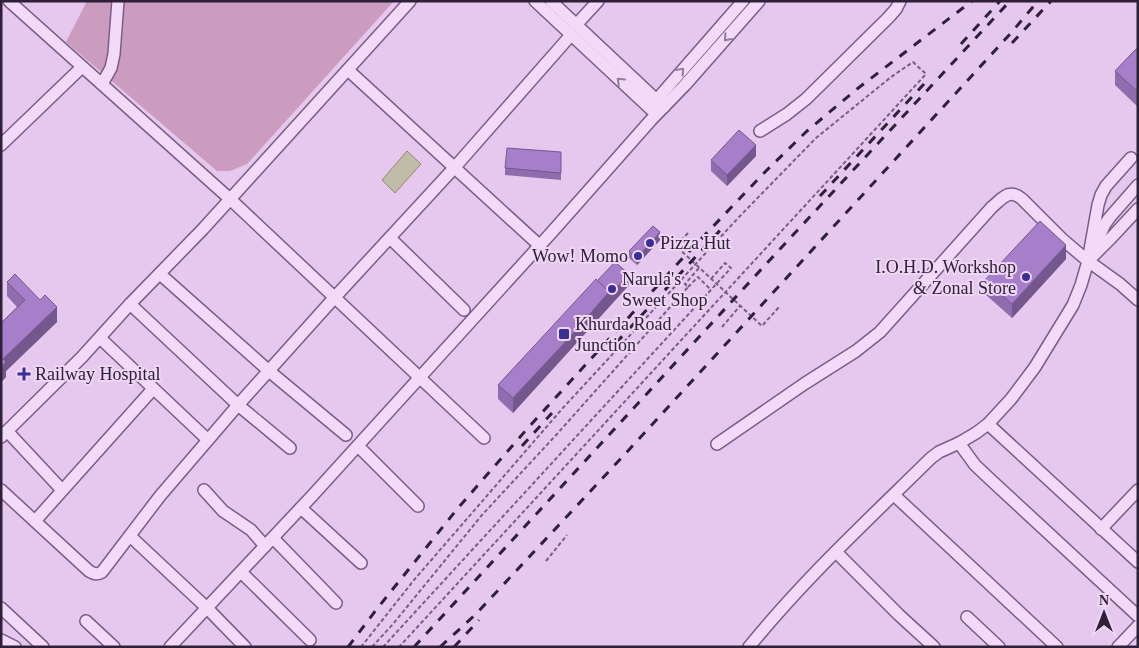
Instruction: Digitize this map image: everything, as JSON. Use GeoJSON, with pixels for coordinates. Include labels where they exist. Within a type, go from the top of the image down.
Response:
{"type":"FeatureCollection","features":[{"type":"Feature","properties":{"kind":"street"},"geometry":{"type":"LineString","coordinates":[[9,1],[230,199],[484,438]]}},
{"type":"Feature","properties":{"kind":"street"},"geometry":{"type":"LineString","coordinates":[[102,84],[111,68],[114,54],[118,1]]}},
{"type":"Feature","properties":{"kind":"street"},"geometry":{"type":"LineString","coordinates":[[62,490],[4,434],[100,338],[130,304],[203,229],[410,1]]}},
{"type":"Feature","properties":{"kind":"street"},"geometry":{"type":"LineString","coordinates":[[535,1],[574,30],[656,107]]}},
{"type":"Feature","properties":{"kind":"street"},"geometry":{"type":"LineString","coordinates":[[551,1],[574,30]]}},
{"type":"Feature","properties":{"kind":"street"},"geometry":{"type":"LineString","coordinates":[[1,490],[89,571],[93,574],[102,572],[160,496],[238,405],[455,168],[598,1]]}},
{"type":"Feature","properties":{"kind":"street"},"geometry":{"type":"LineString","coordinates":[[170,647],[358,446],[539,245],[743,1]]}},
{"type":"Feature","properties":{"kind":"street"},"geometry":{"type":"LineString","coordinates":[[656,107],[685,85],[759,1]]}},
{"type":"Feature","properties":{"kind":"street"},"geometry":{"type":"LineString","coordinates":[[760,131],[806,99],[888,18],[900,1]]}},
{"type":"Feature","properties":{"kind":"street"},"geometry":{"type":"LineString","coordinates":[[1,145],[82,67]]}},
{"type":"Feature","properties":{"kind":"street"},"geometry":{"type":"LineString","coordinates":[[348,70],[539,245]]}},
{"type":"Feature","properties":{"kind":"street"},"geometry":{"type":"LineString","coordinates":[[749,647],[765,627],[836,552],[938,452],[976,433],[988,424],[1011,400],[1073,305],[1088,260],[1101,194],[1131,158]]}},
{"type":"Feature","properties":{"kind":"street"},"geometry":{"type":"LineString","coordinates":[[1088,260],[1106,224],[1138,185]]}},
{"type":"Feature","properties":{"kind":"street"},"geometry":{"type":"LineString","coordinates":[[717,444],[856,351],[880,332],[992,207],[1005,196],[1017,195],[1062,239],[1138,300]]}},
{"type":"Feature","properties":{"kind":"street"},"geometry":{"type":"LineString","coordinates":[[1088,260],[1138,209]]}},
{"type":"Feature","properties":{"kind":"street"},"geometry":{"type":"LineString","coordinates":[[390,238],[464,310]]}},
{"type":"Feature","properties":{"kind":"street"},"geometry":{"type":"LineString","coordinates":[[160,274],[346,435]]}},
{"type":"Feature","properties":{"kind":"street"},"geometry":{"type":"LineString","coordinates":[[130,304],[238,405],[290,448]]}},
{"type":"Feature","properties":{"kind":"street"},"geometry":{"type":"LineString","coordinates":[[100,338],[208,440]]}},
{"type":"Feature","properties":{"kind":"street"},"geometry":{"type":"LineString","coordinates":[[35,521],[153,389]]}},
{"type":"Feature","properties":{"kind":"street"},"geometry":{"type":"LineString","coordinates":[[988,424],[1138,562]]}},
{"type":"Feature","properties":{"kind":"street"},"geometry":{"type":"LineString","coordinates":[[959,442],[976,465],[992,481],[1138,616]]}},
{"type":"Feature","properties":{"kind":"street"},"geometry":{"type":"LineString","coordinates":[[358,446],[418,506]]}},
{"type":"Feature","properties":{"kind":"street"},"geometry":{"type":"LineString","coordinates":[[204,490],[223,511],[269,542],[336,603]]}},
{"type":"Feature","properties":{"kind":"street"},"geometry":{"type":"LineString","coordinates":[[1101,528],[1138,490]]}},
{"type":"Feature","properties":{"kind":"street"},"geometry":{"type":"LineString","coordinates":[[894,495],[1057,647]]}},
{"type":"Feature","properties":{"kind":"street"},"geometry":{"type":"LineString","coordinates":[[301,508],[361,563]]}},
{"type":"Feature","properties":{"kind":"street"},"geometry":{"type":"LineString","coordinates":[[130,536],[207,608],[245,647]]}},
{"type":"Feature","properties":{"kind":"street"},"geometry":{"type":"LineString","coordinates":[[836,552],[934,647]]}},
{"type":"Feature","properties":{"kind":"street"},"geometry":{"type":"LineString","coordinates":[[241,572],[310,640]]}},
{"type":"Feature","properties":{"kind":"street"},"geometry":{"type":"LineString","coordinates":[[1,608],[43,647]]}},
{"type":"Feature","properties":{"kind":"street"},"geometry":{"type":"LineString","coordinates":[[967,618],[999,647]]}},
{"type":"Feature","properties":{"kind":"street"},"geometry":{"type":"LineString","coordinates":[[86,621],[114,647]]}},
{"type":"Feature","properties":{"kind":"street"},"geometry":{"type":"LineString","coordinates":[[1118,647],[1138,626]]}},
{"type":"Feature","properties":{"kind":"street"},"geometry":{"type":"LineString","coordinates":[[1,640],[15,647]]}},
{"type":"Feature","properties":{"kind":"path"},"geometry":{"type":"LineString","coordinates":[[361,647],[414,580],[562,409],[739,217],[816,138],[891,77],[913,62],[926,74],[399,647]]}},
{"type":"Feature","properties":{"kind":"path"},"geometry":{"type":"LineString","coordinates":[[688,233],[676,246],[762,326],[779,307]]}},
{"type":"Feature","properties":{"kind":"path"},"geometry":{"type":"LineString","coordinates":[[383,647],[732,268],[726,263],[711,279]]}},
{"type":"Feature","properties":{"kind":"path"},"geometry":{"type":"LineString","coordinates":[[688,287],[685,284],[699,268]]}},
{"type":"Feature","properties":{"kind":"path"},"geometry":{"type":"LineString","coordinates":[[372,647],[482,515],[688,287],[698,277],[712,290]]}},
{"type":"Feature","properties":{"kind":"path"},"geometry":{"type":"LineString","coordinates":[[722,327],[740,306]]}},
{"type":"Feature","properties":{"kind":"path"},"geometry":{"type":"LineString","coordinates":[[546,561],[567,535]]}},
{"type":"Feature","properties":{"kind":"shaded area"},"geometry":{"type":"Polygon","coordinates":[[[87,1],[394,1],[247,164],[230,171],[217,171],[66,42],[87,1]]]}},
{"type":"Feature","properties":{"kind":"shaded area"},"geometry":{"type":"Polygon","coordinates":[[[407,151],[421,164],[395,193],[382,180],[407,151]]]}},
{"type":"Feature","properties":{"kind":"building"},"geometry":{"type":"Polygon","coordinates":[[[1138,47],[1138,92],[1115,71],[1138,47]]]}},
{"type":"Feature","properties":{"kind":"building"},"geometry":{"type":"Polygon","coordinates":[[[739,130],[756,145],[727,175],[711,160],[739,130]]]}},
{"type":"Feature","properties":{"kind":"building"},"geometry":{"type":"Polygon","coordinates":[[[507,148],[561,152],[561,173],[505,168],[507,148]]]}},
{"type":"Feature","properties":{"kind":"building","name":"I.O.H.D. Workshop & Zonal Store"},"geometry":{"type":"Polygon","coordinates":[[[1040,221],[1066,245],[1012,304],[985,280],[1040,221]]]}},
{"type":"Feature","properties":{"kind":"building"},"geometry":{"type":"Polygon","coordinates":[[[653,226],[660,232],[637,258],[629,251],[653,226]]]}},
{"type":"Feature","properties":{"kind":"building"},"geometry":{"type":"Polygon","coordinates":[[[615,262],[629,274],[609,296],[609,292],[597,281],[615,262]]]}},
{"type":"Feature","properties":{"kind":"building"},"geometry":{"type":"Polygon","coordinates":[[[15,274],[40,300],[45,295],[57,307],[3,359],[6,362],[1,367],[1,323],[25,300],[7,282],[15,274]]]}},
{"type":"Feature","properties":{"kind":"building"},"geometry":{"type":"Polygon","coordinates":[[[596,279],[609,292],[513,398],[498,385],[596,279]]]}},
{"type":"Feature","properties":{"kind":"railway"},"geometry":{"type":"LineString","coordinates":[[348,647],[458,508],[527,429],[680,261],[766,171],[807,131],[857,89],[972,1]]}},
{"type":"Feature","properties":{"kind":"railway"},"geometry":{"type":"LineString","coordinates":[[961,44],[1000,1]]}},
{"type":"Feature","properties":{"kind":"railway"},"geometry":{"type":"LineString","coordinates":[[414,647],[1010,1]]}},
{"type":"Feature","properties":{"kind":"railway"},"geometry":{"type":"LineString","coordinates":[[440,647],[475,615],[626,453],[1011,33],[1038,1]]}},
{"type":"Feature","properties":{"kind":"railway"},"geometry":{"type":"LineString","coordinates":[[1012,43],[1051,1]]}},
{"type":"Feature","properties":{"kind":"railway"},"geometry":{"type":"LineString","coordinates":[[820,196],[924,84]]}},
{"type":"Feature","properties":{"kind":"railway"},"geometry":{"type":"LineString","coordinates":[[616,343],[725,225]]}},
{"type":"Feature","properties":{"kind":"railway"},"geometry":{"type":"LineString","coordinates":[[522,446],[552,413]]}},
{"type":"Feature","properties":{"kind":"railway"},"geometry":{"type":"LineString","coordinates":[[454,647],[479,620]]}},
{"type":"Feature","properties":{"kind":"place","name":"Pizza Hut"},"geometry":{"type":"Point","coordinates":[650,243]}},
{"type":"Feature","properties":{"kind":"place","name":"Wow! Momo"},"geometry":{"type":"Point","coordinates":[638,256]}},
{"type":"Feature","properties":{"kind":"place","name":"I.O.H.D. Workshop & Zonal Store"},"geometry":{"type":"Point","coordinates":[1026,277]}},
{"type":"Feature","properties":{"kind":"place","name":"Narula's Sweet Shop"},"geometry":{"type":"Point","coordinates":[612,289]}},
{"type":"Feature","properties":{"kind":"place","name":"Khurda Road Junction"},"geometry":{"type":"Point","coordinates":[564,334]}},
{"type":"Feature","properties":{"kind":"place","name":"Railway Hospital"},"geometry":{"type":"Point","coordinates":[24,374]}}]}
